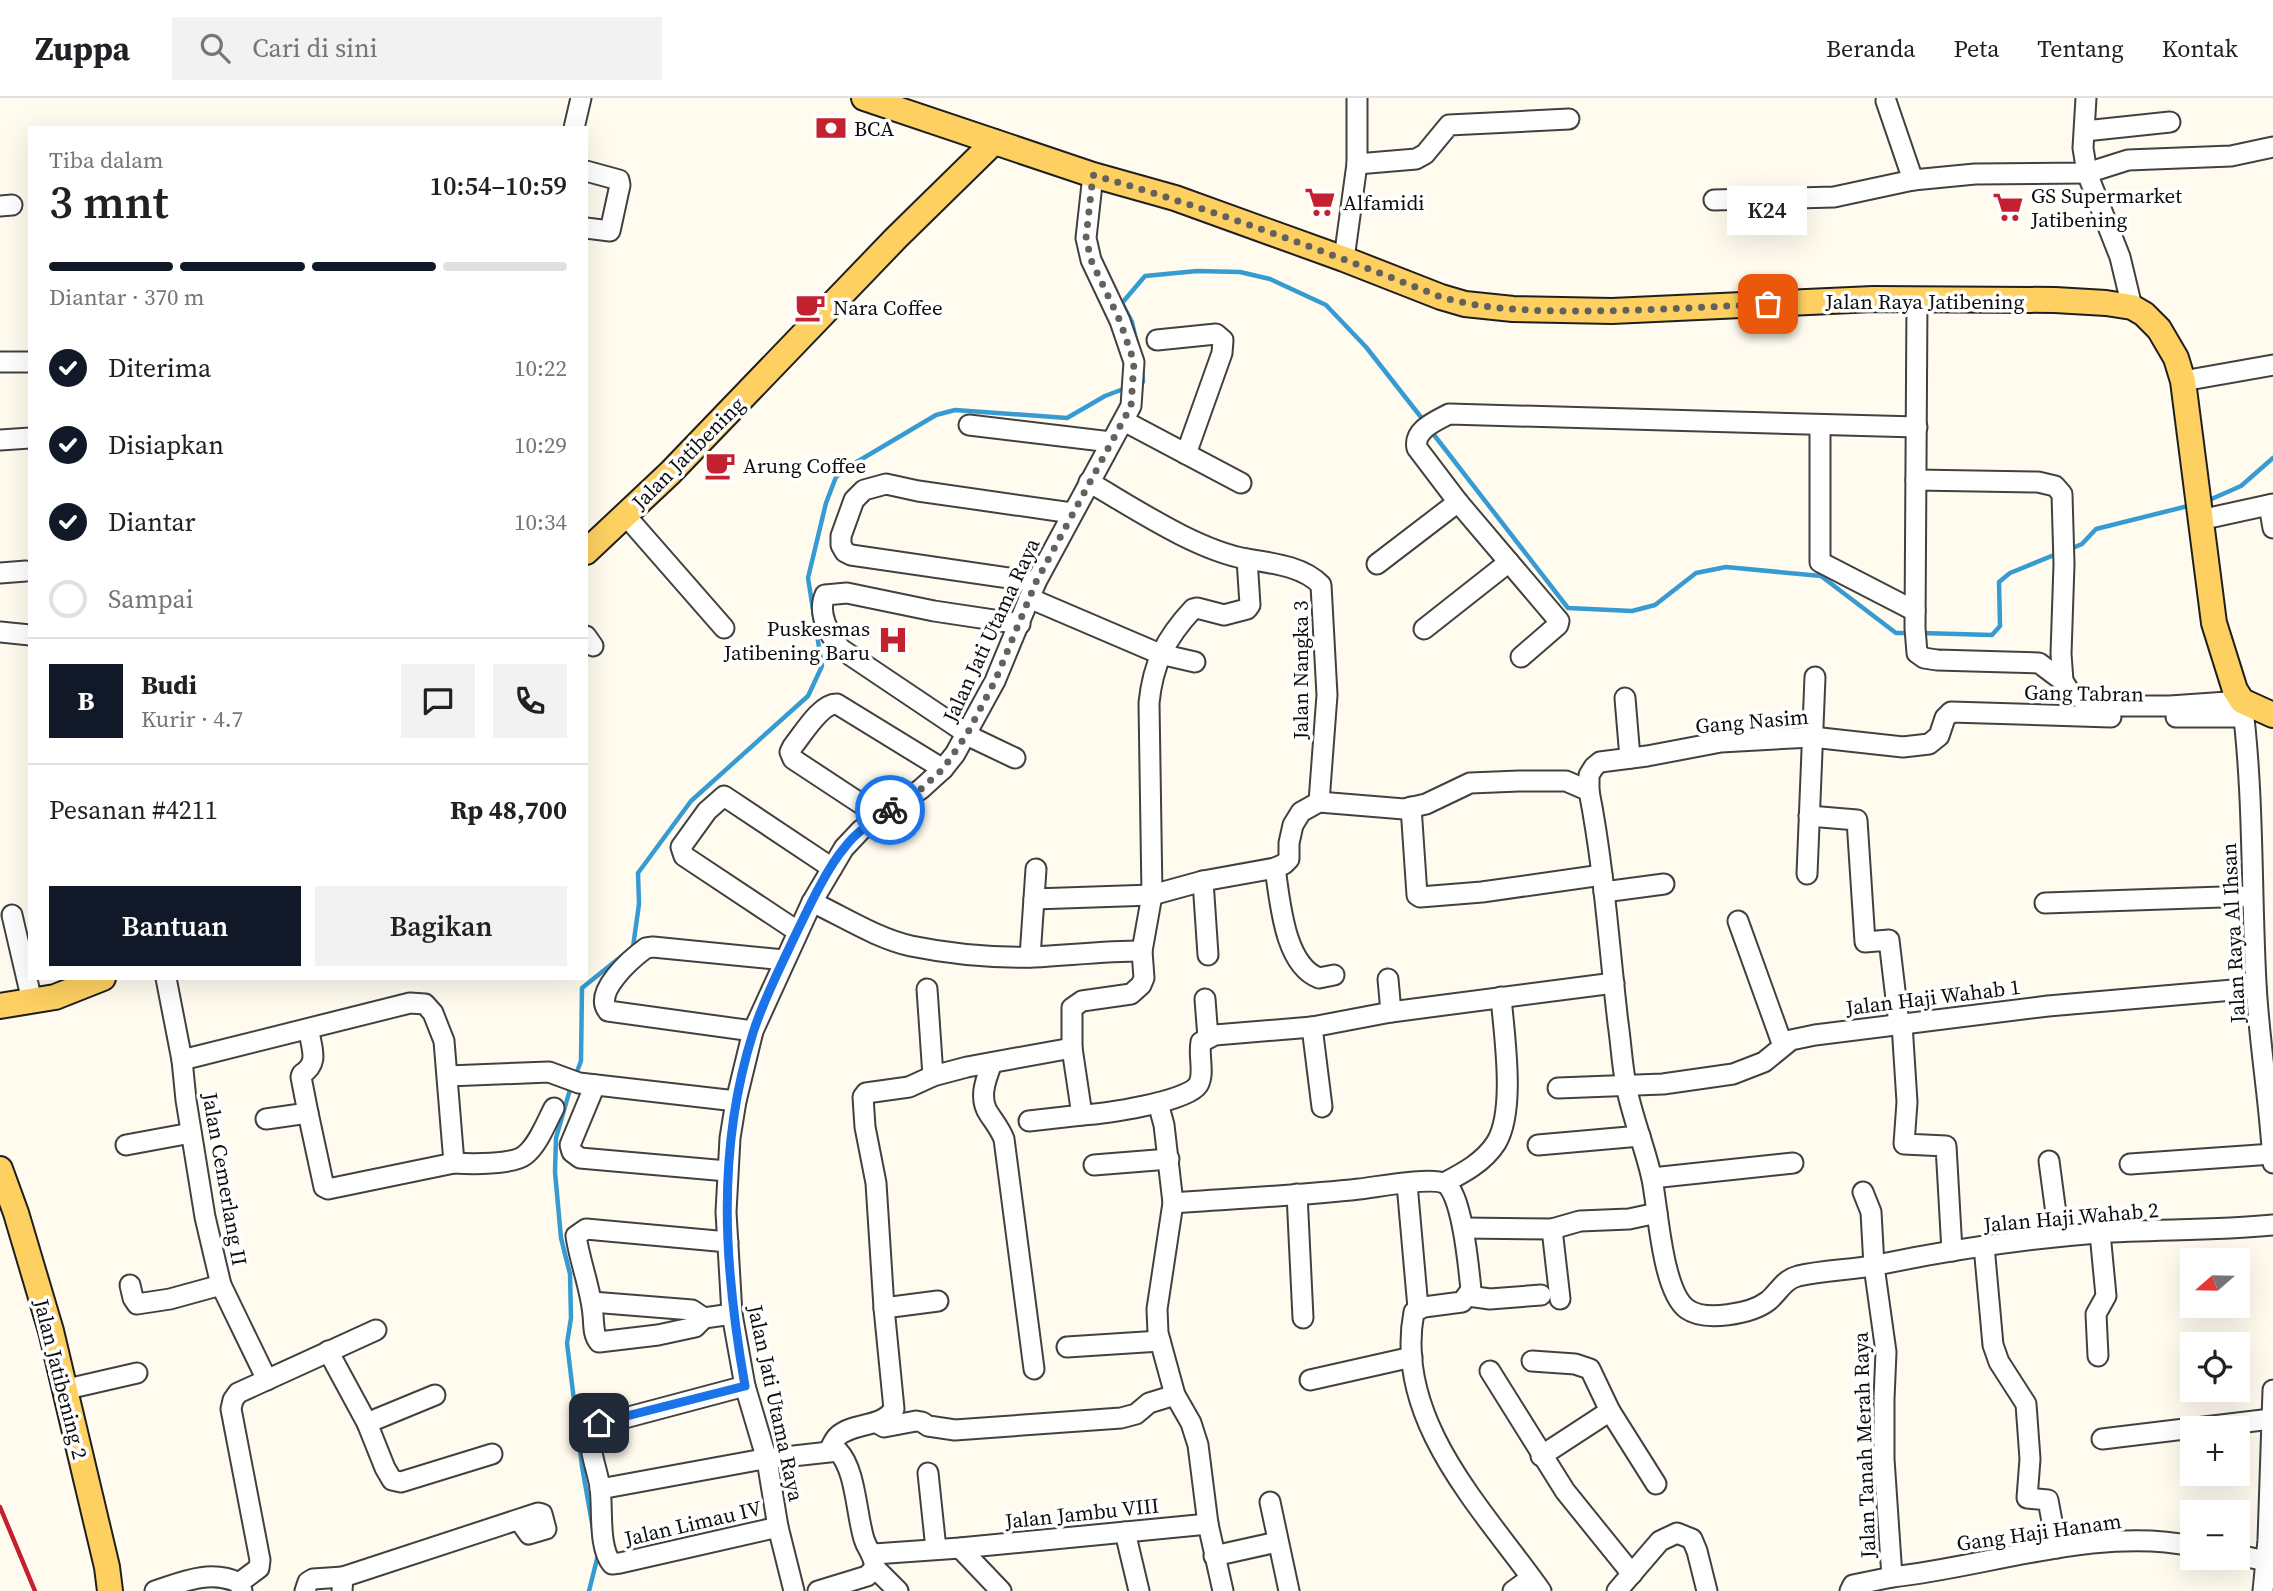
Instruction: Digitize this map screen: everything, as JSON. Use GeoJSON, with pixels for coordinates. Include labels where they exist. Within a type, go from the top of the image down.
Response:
{"type":"FeatureCollection","features":[{"type":"Feature","properties":{"kind":"main road","name":"Jalan Raya Jatibening"},"geometry":{"type":"LineString","coordinates":[[863,98],[911,105],[994,142],[1093,175],[1175,198],[1465,304],[1513,309],[1612,311],[1917,299],[2055,300],[2132,307]]}},
{"type":"Feature","properties":{"kind":"main road","name":"Jalan Jatibening"},"geometry":{"type":"LineString","coordinates":[[588,550],[670,473],[896,238],[994,142]]}},
{"type":"Feature","properties":{"kind":"main road"},"geometry":{"type":"LineString","coordinates":[[2132,307],[2159,328],[2176,358],[2183,382],[2214,623],[2235,690],[2243,709],[2273,715]]}},
{"type":"Feature","properties":{"kind":"main road"},"geometry":{"type":"LineString","coordinates":[[0,1006],[54,997],[98,980]]}},
{"type":"Feature","properties":{"kind":"main road","name":"Jalan Jatibening 2"},"geometry":{"type":"LineString","coordinates":[[0,1170],[16,1213],[51,1331],[107,1567],[110,1591]]}},
{"type":"Feature","properties":{"kind":"street"},"geometry":{"type":"LineString","coordinates":[[574,126],[581,98]]}},
{"type":"Feature","properties":{"kind":"street"},"geometry":{"type":"LineString","coordinates":[[1344,259],[1357,164],[1357,98]]}},
{"type":"Feature","properties":{"kind":"street"},"geometry":{"type":"LineString","coordinates":[[2086,98],[2083,148],[2087,173],[2120,257],[2132,307]]}},
{"type":"Feature","properties":{"kind":"street"},"geometry":{"type":"LineString","coordinates":[[1886,101],[1913,180]]}},
{"type":"Feature","properties":{"kind":"street"},"geometry":{"type":"LineString","coordinates":[[1357,164],[1416,159],[1425,154],[1449,125],[1569,119]]}},
{"type":"Feature","properties":{"kind":"street"},"geometry":{"type":"LineString","coordinates":[[2085,131],[2170,122]]}},
{"type":"Feature","properties":{"kind":"street"},"geometry":{"type":"LineString","coordinates":[[1714,200],[1834,197],[1913,180],[1975,174],[2087,173],[2127,160],[2231,156],[2273,146]]}},
{"type":"Feature","properties":{"kind":"street"},"geometry":{"type":"LineString","coordinates":[[588,172],[619,180],[620,183],[610,231],[588,228]]}},
{"type":"Feature","properties":{"kind":"street","name":"Jalan Jati Utama Raya"},"geometry":{"type":"LineString","coordinates":[[794,1591],[778,1527],[766,1460],[745,1386],[732,1314],[726,1212],[727,1171],[736,1101],[753,1031],[812,902],[844,848],[861,830],[921,789],[943,769],[967,734],[995,681],[1033,590],[1127,413],[1134,362],[1120,321],[1091,260],[1086,238],[1093,175]]}},
{"type":"Feature","properties":{"kind":"street"},"geometry":{"type":"LineString","coordinates":[[1917,299],[1917,653],[1924,658],[2039,663],[2063,681],[2070,691],[2091,704],[2243,709]]}},
{"type":"Feature","properties":{"kind":"street"},"geometry":{"type":"LineString","coordinates":[[1157,340],[1216,334],[1223,340],[1222,353],[1186,454]]}},
{"type":"Feature","properties":{"kind":"street"},"geometry":{"type":"LineString","coordinates":[[0,362],[28,362]]}},
{"type":"Feature","properties":{"kind":"street"},"geometry":{"type":"LineString","coordinates":[[2183,382],[2273,365]]}},
{"type":"Feature","properties":{"kind":"street"},"geometry":{"type":"LineString","coordinates":[[1127,413],[1186,454],[1241,482]]}},
{"type":"Feature","properties":{"kind":"street"},"geometry":{"type":"LineString","coordinates":[[1521,657],[1558,625],[1559,621],[1458,502],[1418,448],[1418,435],[1434,422],[1449,414],[1917,427]]}},
{"type":"Feature","properties":{"kind":"street"},"geometry":{"type":"LineString","coordinates":[[969,425],[1111,442]]}},
{"type":"Feature","properties":{"kind":"street"},"geometry":{"type":"LineString","coordinates":[[1820,425],[1820,562],[1915,627]]}},
{"type":"Feature","properties":{"kind":"street"},"geometry":{"type":"LineString","coordinates":[[0,440],[28,438]]}},
{"type":"Feature","properties":{"kind":"street"},"geometry":{"type":"LineString","coordinates":[[1916,480],[2038,482],[2055,486],[2062,494],[2063,681]]}},
{"type":"Feature","properties":{"kind":"street","name":"Jalan Nangka 3"},"geometry":{"type":"LineString","coordinates":[[1088,482],[1210,550],[1298,570],[1313,576],[1321,585],[1327,695],[1319,802]]}},
{"type":"Feature","properties":{"kind":"street"},"geometry":{"type":"LineString","coordinates":[[1072,513],[886,484],[864,490],[858,495],[849,510],[841,545],[845,552],[851,555],[1033,590],[1160,654],[1195,662]]}},
{"type":"Feature","properties":{"kind":"street"},"geometry":{"type":"LineString","coordinates":[[1377,565],[1458,502]]}},
{"type":"Feature","properties":{"kind":"street"},"geometry":{"type":"LineString","coordinates":[[2199,510],[2271,504],[2273,528]]}},
{"type":"Feature","properties":{"kind":"street"},"geometry":{"type":"LineString","coordinates":[[626,516],[724,628]]}},
{"type":"Feature","properties":{"kind":"street"},"geometry":{"type":"LineString","coordinates":[[1082,1115],[1072,1048],[1072,1008],[1082,1000],[1131,994],[1144,978],[1142,951],[1152,895],[1151,682],[1160,654],[1174,630],[1194,608],[1224,615],[1247,609],[1250,605],[1247,559]]}},
{"type":"Feature","properties":{"kind":"street"},"geometry":{"type":"LineString","coordinates":[[1424,629],[1509,562]]}},
{"type":"Feature","properties":{"kind":"street"},"geometry":{"type":"LineString","coordinates":[[0,573],[26,570]]}},
{"type":"Feature","properties":{"kind":"street"},"geometry":{"type":"LineString","coordinates":[[1015,758],[967,734],[841,649],[832,638],[825,622],[822,601],[825,595],[847,593],[934,611],[1020,624]]}},
{"type":"Feature","properties":{"kind":"street"},"geometry":{"type":"LineString","coordinates":[[0,632],[28,635]]}},
{"type":"Feature","properties":{"kind":"street"},"geometry":{"type":"LineString","coordinates":[[1807,874],[1815,677]]}},
{"type":"Feature","properties":{"kind":"street"},"geometry":{"type":"LineString","coordinates":[[1625,698],[1630,758]]}},
{"type":"Feature","properties":{"kind":"street"},"geometry":{"type":"LineString","coordinates":[[881,817],[793,759],[790,752],[793,746],[824,708],[831,703],[837,704],[943,769]]}},
{"type":"Feature","properties":{"kind":"street","name":"Gang Tabran"},"geometry":{"type":"LineString","coordinates":[[1939,736],[1945,718],[1951,712],[2062,716],[2243,709]]}},
{"type":"Feature","properties":{"kind":"street","name":"Jalan Raya Al Ihsan"},"geometry":{"type":"LineString","coordinates":[[2243,709],[2252,792],[2252,895],[2256,988],[2271,1115],[2273,1163]]}},
{"type":"Feature","properties":{"kind":"street","name":"Gang Nasim"},"geometry":{"type":"LineString","coordinates":[[1589,791],[1589,775],[1600,762],[1721,742],[1812,737],[1903,747],[1929,744],[1939,736]]}},
{"type":"Feature","properties":{"kind":"street"},"geometry":{"type":"LineString","coordinates":[[1034,899],[1152,895],[1203,881],[1275,868],[1289,859],[1293,825],[1301,812],[1319,802],[1404,809],[1426,804],[1470,783],[1566,780],[1589,791],[1603,884],[1626,1086],[1651,1178],[1657,1213],[1629,1219],[1580,1221],[1552,1229],[1462,1228]]}},
{"type":"Feature","properties":{"kind":"street"},"geometry":{"type":"LineString","coordinates":[[797,931],[684,856],[681,847],[706,811],[724,796],[832,868]]}},
{"type":"Feature","properties":{"kind":"street"},"geometry":{"type":"LineString","coordinates":[[1411,807],[1419,897],[1603,884],[1664,884]]}},
{"type":"Feature","properties":{"kind":"street"},"geometry":{"type":"LineString","coordinates":[[1809,816],[1857,820],[1865,942],[1889,940],[1907,1102],[1905,1144],[1946,1146],[1952,1251]]}},
{"type":"Feature","properties":{"kind":"street"},"geometry":{"type":"LineString","coordinates":[[1275,868],[1282,918],[1301,963],[1313,976],[1320,978],[1334,975]]}},
{"type":"Feature","properties":{"kind":"street"},"geometry":{"type":"LineString","coordinates":[[1030,957],[1036,869]]}},
{"type":"Feature","properties":{"kind":"street"},"geometry":{"type":"LineString","coordinates":[[1203,881],[1208,955]]}},
{"type":"Feature","properties":{"kind":"street"},"geometry":{"type":"LineString","coordinates":[[2045,903],[2252,895]]}},
{"type":"Feature","properties":{"kind":"street"},"geometry":{"type":"LineString","coordinates":[[812,902],[891,940],[911,946],[983,955],[1030,957],[1098,951],[1142,951]]}},
{"type":"Feature","properties":{"kind":"street"},"geometry":{"type":"LineString","coordinates":[[12,915],[32,1002]]}},
{"type":"Feature","properties":{"kind":"street"},"geometry":{"type":"LineString","coordinates":[[1738,922],[1783,1046]]}},
{"type":"Feature","properties":{"kind":"street"},"geometry":{"type":"LineString","coordinates":[[753,1031],[606,1009],[604,997],[610,984],[642,951],[653,947],[784,960]]}},
{"type":"Feature","properties":{"kind":"street"},"geometry":{"type":"LineString","coordinates":[[1388,979],[1391,1012]]}},
{"type":"Feature","properties":{"kind":"street","name":"Jalan Cemerlang II"},"geometry":{"type":"LineString","coordinates":[[166,980],[182,1060],[205,1217],[221,1285],[267,1380]]}},
{"type":"Feature","properties":{"kind":"street"},"geometry":{"type":"LineString","coordinates":[[1028,1121],[1158,1103],[1180,1097],[1198,1085],[1201,1042],[1215,1035],[1312,1027],[1391,1012],[1614,983]]}},
{"type":"Feature","properties":{"kind":"street","name":"Jalan Haji Wahab 1"},"geometry":{"type":"LineString","coordinates":[[1558,1088],[1703,1080],[1733,1074],[1755,1067],[1791,1040],[1815,1035],[2048,1006],[2256,988]]}},
{"type":"Feature","properties":{"kind":"street"},"geometry":{"type":"LineString","coordinates":[[927,989],[933,1076]]}},
{"type":"Feature","properties":{"kind":"street"},"geometry":{"type":"LineString","coordinates":[[1173,1203],[1444,1183],[1473,1166],[1496,1143],[1504,1124],[1507,1077],[1501,997]]}},
{"type":"Feature","properties":{"kind":"street"},"geometry":{"type":"LineString","coordinates":[[1205,999],[1208,1038]]}},
{"type":"Feature","properties":{"kind":"street"},"geometry":{"type":"LineString","coordinates":[[182,1060],[410,1003],[425,1004],[433,1013],[444,1041],[454,1163]]}},
{"type":"Feature","properties":{"kind":"street"},"geometry":{"type":"LineString","coordinates":[[1312,1027],[1322,1107]]}},
{"type":"Feature","properties":{"kind":"street"},"geometry":{"type":"LineString","coordinates":[[309,1030],[314,1060],[310,1069],[300,1077],[324,1187],[328,1189],[454,1163],[518,1159],[526,1154],[554,1108]]}},
{"type":"Feature","properties":{"kind":"street"},"geometry":{"type":"LineString","coordinates":[[829,1450],[838,1436],[890,1415],[894,1409],[876,1183],[865,1127],[863,1097],[866,1093],[909,1087],[933,1076],[1072,1048]]}},
{"type":"Feature","properties":{"kind":"street"},"geometry":{"type":"LineString","coordinates":[[992,1063],[983,1096],[985,1107],[999,1126],[1004,1139],[1034,1369]]}},
{"type":"Feature","properties":{"kind":"street"},"geometry":{"type":"LineString","coordinates":[[448,1076],[549,1072],[579,1082],[736,1101]]}},
{"type":"Feature","properties":{"kind":"street"},"geometry":{"type":"LineString","coordinates":[[579,1082],[570,1145],[572,1152],[580,1158],[727,1171]]}},
{"type":"Feature","properties":{"kind":"street"},"geometry":{"type":"LineString","coordinates":[[1158,1103],[1169,1159],[1173,1203],[1157,1310],[1160,1341],[1175,1395],[1191,1423],[1198,1446],[1208,1524],[1223,1591]]}},
{"type":"Feature","properties":{"kind":"street"},"geometry":{"type":"LineString","coordinates":[[266,1119],[309,1113]]}},
{"type":"Feature","properties":{"kind":"street"},"geometry":{"type":"LineString","coordinates":[[127,1145],[191,1133]]}},
{"type":"Feature","properties":{"kind":"street"},"geometry":{"type":"LineString","coordinates":[[1538,1144],[1640,1136]]}},
{"type":"Feature","properties":{"kind":"street"},"geometry":{"type":"LineString","coordinates":[[2130,1164],[2273,1153]]}},
{"type":"Feature","properties":{"kind":"street"},"geometry":{"type":"LineString","coordinates":[[1094,1165],[1169,1159]]}},
{"type":"Feature","properties":{"kind":"street"},"geometry":{"type":"LineString","coordinates":[[2049,1161],[2059,1236]]}},
{"type":"Feature","properties":{"kind":"street"},"geometry":{"type":"LineString","coordinates":[[1651,1178],[1793,1163]]}},
{"type":"Feature","properties":{"kind":"street"},"geometry":{"type":"LineString","coordinates":[[1444,1183],[1453,1193],[1462,1228],[1471,1290],[1465,1299]]}},
{"type":"Feature","properties":{"kind":"street"},"geometry":{"type":"LineString","coordinates":[[1407,1184],[1418,1308]]}},
{"type":"Feature","properties":{"kind":"street","name":"Jalan Tanah Merah Raya"},"geometry":{"type":"LineString","coordinates":[[1850,1591],[1853,1585],[1892,1577],[1884,1459],[1886,1352],[1874,1266],[1871,1212],[1863,1192]]}},
{"type":"Feature","properties":{"kind":"street"},"geometry":{"type":"LineString","coordinates":[[1297,1194],[1303,1318]]}},
{"type":"Feature","properties":{"kind":"street","name":"Jalan Haji Wahab 2"},"geometry":{"type":"LineString","coordinates":[[1657,1213],[1666,1268],[1679,1301],[1690,1311],[1719,1316],[1749,1309],[1771,1299],[1781,1285],[1795,1276],[1874,1266],[1924,1254],[2059,1236],[2221,1230],[2273,1225]]}},
{"type":"Feature","properties":{"kind":"street"},"geometry":{"type":"LineString","coordinates":[[729,1242],[586,1229],[576,1236],[580,1262],[592,1301],[595,1337],[599,1342],[658,1335],[695,1326],[704,1318],[732,1314]]}},
{"type":"Feature","properties":{"kind":"street"},"geometry":{"type":"LineString","coordinates":[[1513,1591],[1536,1584],[1476,1505],[1446,1458],[1429,1424],[1417,1391],[1412,1357],[1412,1323],[1414,1312],[1418,1308],[1465,1299],[1550,1297],[1552,1229]]}},
{"type":"Feature","properties":{"kind":"street"},"geometry":{"type":"LineString","coordinates":[[2098,1356],[2096,1314],[2106,1296],[2101,1233]]}},
{"type":"Feature","properties":{"kind":"street"},"geometry":{"type":"LineString","coordinates":[[1984,1246],[1993,1345],[1999,1362],[2026,1404],[2029,1459],[2027,1497],[2048,1500],[2057,1548]]}},
{"type":"Feature","properties":{"kind":"street"},"geometry":{"type":"LineString","coordinates":[[130,1285],[137,1304],[170,1299],[221,1285]]}},
{"type":"Feature","properties":{"kind":"street"},"geometry":{"type":"LineString","coordinates":[[592,1301],[692,1310],[704,1318]]}},
{"type":"Feature","properties":{"kind":"street"},"geometry":{"type":"LineString","coordinates":[[884,1308],[938,1301]]}},
{"type":"Feature","properties":{"kind":"street"},"geometry":{"type":"LineString","coordinates":[[155,1591],[192,1578],[215,1576],[230,1578],[241,1587],[259,1568],[260,1560],[231,1409],[238,1393],[376,1330]]}},
{"type":"Feature","properties":{"kind":"street"},"geometry":{"type":"LineString","coordinates":[[1067,1347],[1160,1341]]}},
{"type":"Feature","properties":{"kind":"street"},"geometry":{"type":"LineString","coordinates":[[328,1352],[367,1423],[392,1480],[401,1482],[492,1454]]}},
{"type":"Feature","properties":{"kind":"street"},"geometry":{"type":"LineString","coordinates":[[1310,1380],[1412,1357]]}},
{"type":"Feature","properties":{"kind":"street"},"geometry":{"type":"LineString","coordinates":[[1532,1361],[1575,1364],[1590,1369],[1610,1411],[1656,1484]]}},
{"type":"Feature","properties":{"kind":"street"},"geometry":{"type":"LineString","coordinates":[[1490,1371],[1565,1491],[1632,1574]]}},
{"type":"Feature","properties":{"kind":"street"},"geometry":{"type":"LineString","coordinates":[[63,1390],[137,1373]]}},
{"type":"Feature","properties":{"kind":"street"},"geometry":{"type":"LineString","coordinates":[[745,1386],[591,1427],[590,1437],[600,1489],[766,1460],[829,1450],[838,1451],[844,1458],[865,1542],[874,1561],[898,1591]]}},
{"type":"Feature","properties":{"kind":"street"},"geometry":{"type":"LineString","coordinates":[[2263,1591],[2271,1514],[2273,1390]]}},
{"type":"Feature","properties":{"kind":"street"},"geometry":{"type":"LineString","coordinates":[[367,1423],[435,1395]]}},
{"type":"Feature","properties":{"kind":"street"},"geometry":{"type":"LineString","coordinates":[[875,1422],[884,1427],[916,1421],[928,1426],[955,1430],[1121,1418],[1136,1414],[1149,1403],[1175,1395]]}},
{"type":"Feature","properties":{"kind":"street"},"geometry":{"type":"LineString","coordinates":[[1541,1456],[1610,1411]]}},
{"type":"Feature","properties":{"kind":"street"},"geometry":{"type":"LineString","coordinates":[[2250,1421],[2271,1419]]}},
{"type":"Feature","properties":{"kind":"street"},"geometry":{"type":"LineString","coordinates":[[2102,1439],[2180,1430]]}},
{"type":"Feature","properties":{"kind":"street"},"geometry":{"type":"LineString","coordinates":[[928,1474],[936,1549]]}},
{"type":"Feature","properties":{"kind":"street","name":"Jalan Limau IV"},"geometry":{"type":"LineString","coordinates":[[600,1489],[604,1552],[612,1564],[778,1527]]}},
{"type":"Feature","properties":{"kind":"street"},"geometry":{"type":"LineString","coordinates":[[1270,1502],[1289,1591]]}},
{"type":"Feature","properties":{"kind":"street"},"geometry":{"type":"LineString","coordinates":[[305,1591],[308,1582],[313,1578],[342,1584],[519,1520]]}},
{"type":"Feature","properties":{"kind":"street","name":"Jalan Jambu VIII"},"geometry":{"type":"LineString","coordinates":[[817,1591],[867,1576],[874,1561],[936,1549],[1208,1524]]}},
{"type":"Feature","properties":{"kind":"street"},"geometry":{"type":"LineString","coordinates":[[1125,1532],[1139,1591]]}},
{"type":"Feature","properties":{"kind":"street"},"geometry":{"type":"LineString","coordinates":[[1617,1591],[1660,1541],[1677,1533],[1692,1539],[1707,1591]]}},
{"type":"Feature","properties":{"kind":"street","name":"Gang Haji Hanam"},"geometry":{"type":"LineString","coordinates":[[1892,1577],[2057,1548],[2153,1539],[2180,1544]]}},
{"type":"Feature","properties":{"kind":"street"},"geometry":{"type":"LineString","coordinates":[[1214,1556],[1277,1542]]}},
{"type":"Feature","properties":{"kind":"street"},"geometry":{"type":"LineString","coordinates":[[960,1548],[1001,1591]]}},
{"type":"Feature","properties":{"kind":"street"},"geometry":{"type":"LineString","coordinates":[[2250,1558],[2266,1561]]}},
{"type":"Feature","properties":{"kind":"waterway"},"geometry":{"type":"LineString","coordinates":[[1136,340],[1132,322],[1122,303],[1145,276],[1197,271],[1240,272],[1270,279],[1326,305],[1366,347],[1424,421]]}},
{"type":"Feature","properties":{"kind":"waterway"},"geometry":{"type":"LineString","coordinates":[[1138,384],[1143,382],[1142,369]]}},
{"type":"Feature","properties":{"kind":"waterway"},"geometry":{"type":"LineString","coordinates":[[576,1074],[581,1061],[582,988],[633,947],[639,904],[638,873],[691,801],[808,696],[822,666],[808,578],[826,503],[836,477],[936,415],[955,410],[1067,418],[1105,396],[1126,388]]}},
{"type":"Feature","properties":{"kind":"waterway"},"geometry":{"type":"LineString","coordinates":[[1431,431],[1568,608],[1632,611],[1655,605],[1696,573],[1726,567],[1821,576],[1896,633],[1909,633]]}},
{"type":"Feature","properties":{"kind":"waterway"},"geometry":{"type":"LineString","coordinates":[[2207,501],[2241,486],[2273,458]]}},
{"type":"Feature","properties":{"kind":"waterway"},"geometry":{"type":"LineString","coordinates":[[2068,550],[2082,544],[2096,529],[2192,505]]}},
{"type":"Feature","properties":{"kind":"waterway"},"geometry":{"type":"LineString","coordinates":[[1921,633],[1992,635],[2000,626],[1999,582],[2010,573],[2059,553]]}},
{"type":"Feature","properties":{"kind":"waterway"},"geometry":{"type":"LineString","coordinates":[[571,1086],[556,1138],[555,1172],[561,1238],[570,1274],[571,1318],[567,1343],[582,1466],[593,1529]]}},
{"type":"Feature","properties":{"kind":"waterway"},"geometry":{"type":"LineString","coordinates":[[589,1591],[598,1555]]}},
{"type":"Feature","properties":{"kind":"railway"},"geometry":{"type":"LineString","coordinates":[[0,1507],[35,1591]]}},
{"type":"Feature","properties":{"kind":"way so far"},"geometry":{"type":"LineString","coordinates":[[890,810],[921,789],[943,769],[967,734],[995,681],[1036,582],[1131,406],[1134,362],[1120,321],[1099,281],[1086,238],[1093,175],[1175,198],[1465,304],[1513,309],[1612,311],[1768,304]]}},
{"type":"Feature","properties":{"kind":"place","name":"BCA"},"geometry":{"type":"Point","coordinates":[831,128]}},
{"type":"Feature","properties":{"kind":"place","name":"Alfamidi"},"geometry":{"type":"Point","coordinates":[1320,202]}},
{"type":"Feature","properties":{"kind":"place","name":"GS Supermarket Jatibening"},"geometry":{"type":"Point","coordinates":[2008,207]}},
{"type":"Feature","properties":{"kind":"place","name":"K24"},"geometry":{"type":"Point","coordinates":[1768,304]}},
{"type":"Feature","properties":{"kind":"place","name":"Nara Coffee"},"geometry":{"type":"Point","coordinates":[810,307]}},
{"type":"Feature","properties":{"kind":"place","name":"Arung Coffee"},"geometry":{"type":"Point","coordinates":[720,465]}},
{"type":"Feature","properties":{"kind":"place","name":"Puskesmas Jatibening Baru"},"geometry":{"type":"Point","coordinates":[893,640]}},
{"type":"Feature","properties":{"kind":"route"},"geometry":{"type":"LineString","coordinates":[[599,1423],[745,1386],[732,1314],[726,1212],[730,1138],[753,1031],[805,917],[844,848],[861,830],[890,810]]}}]}
